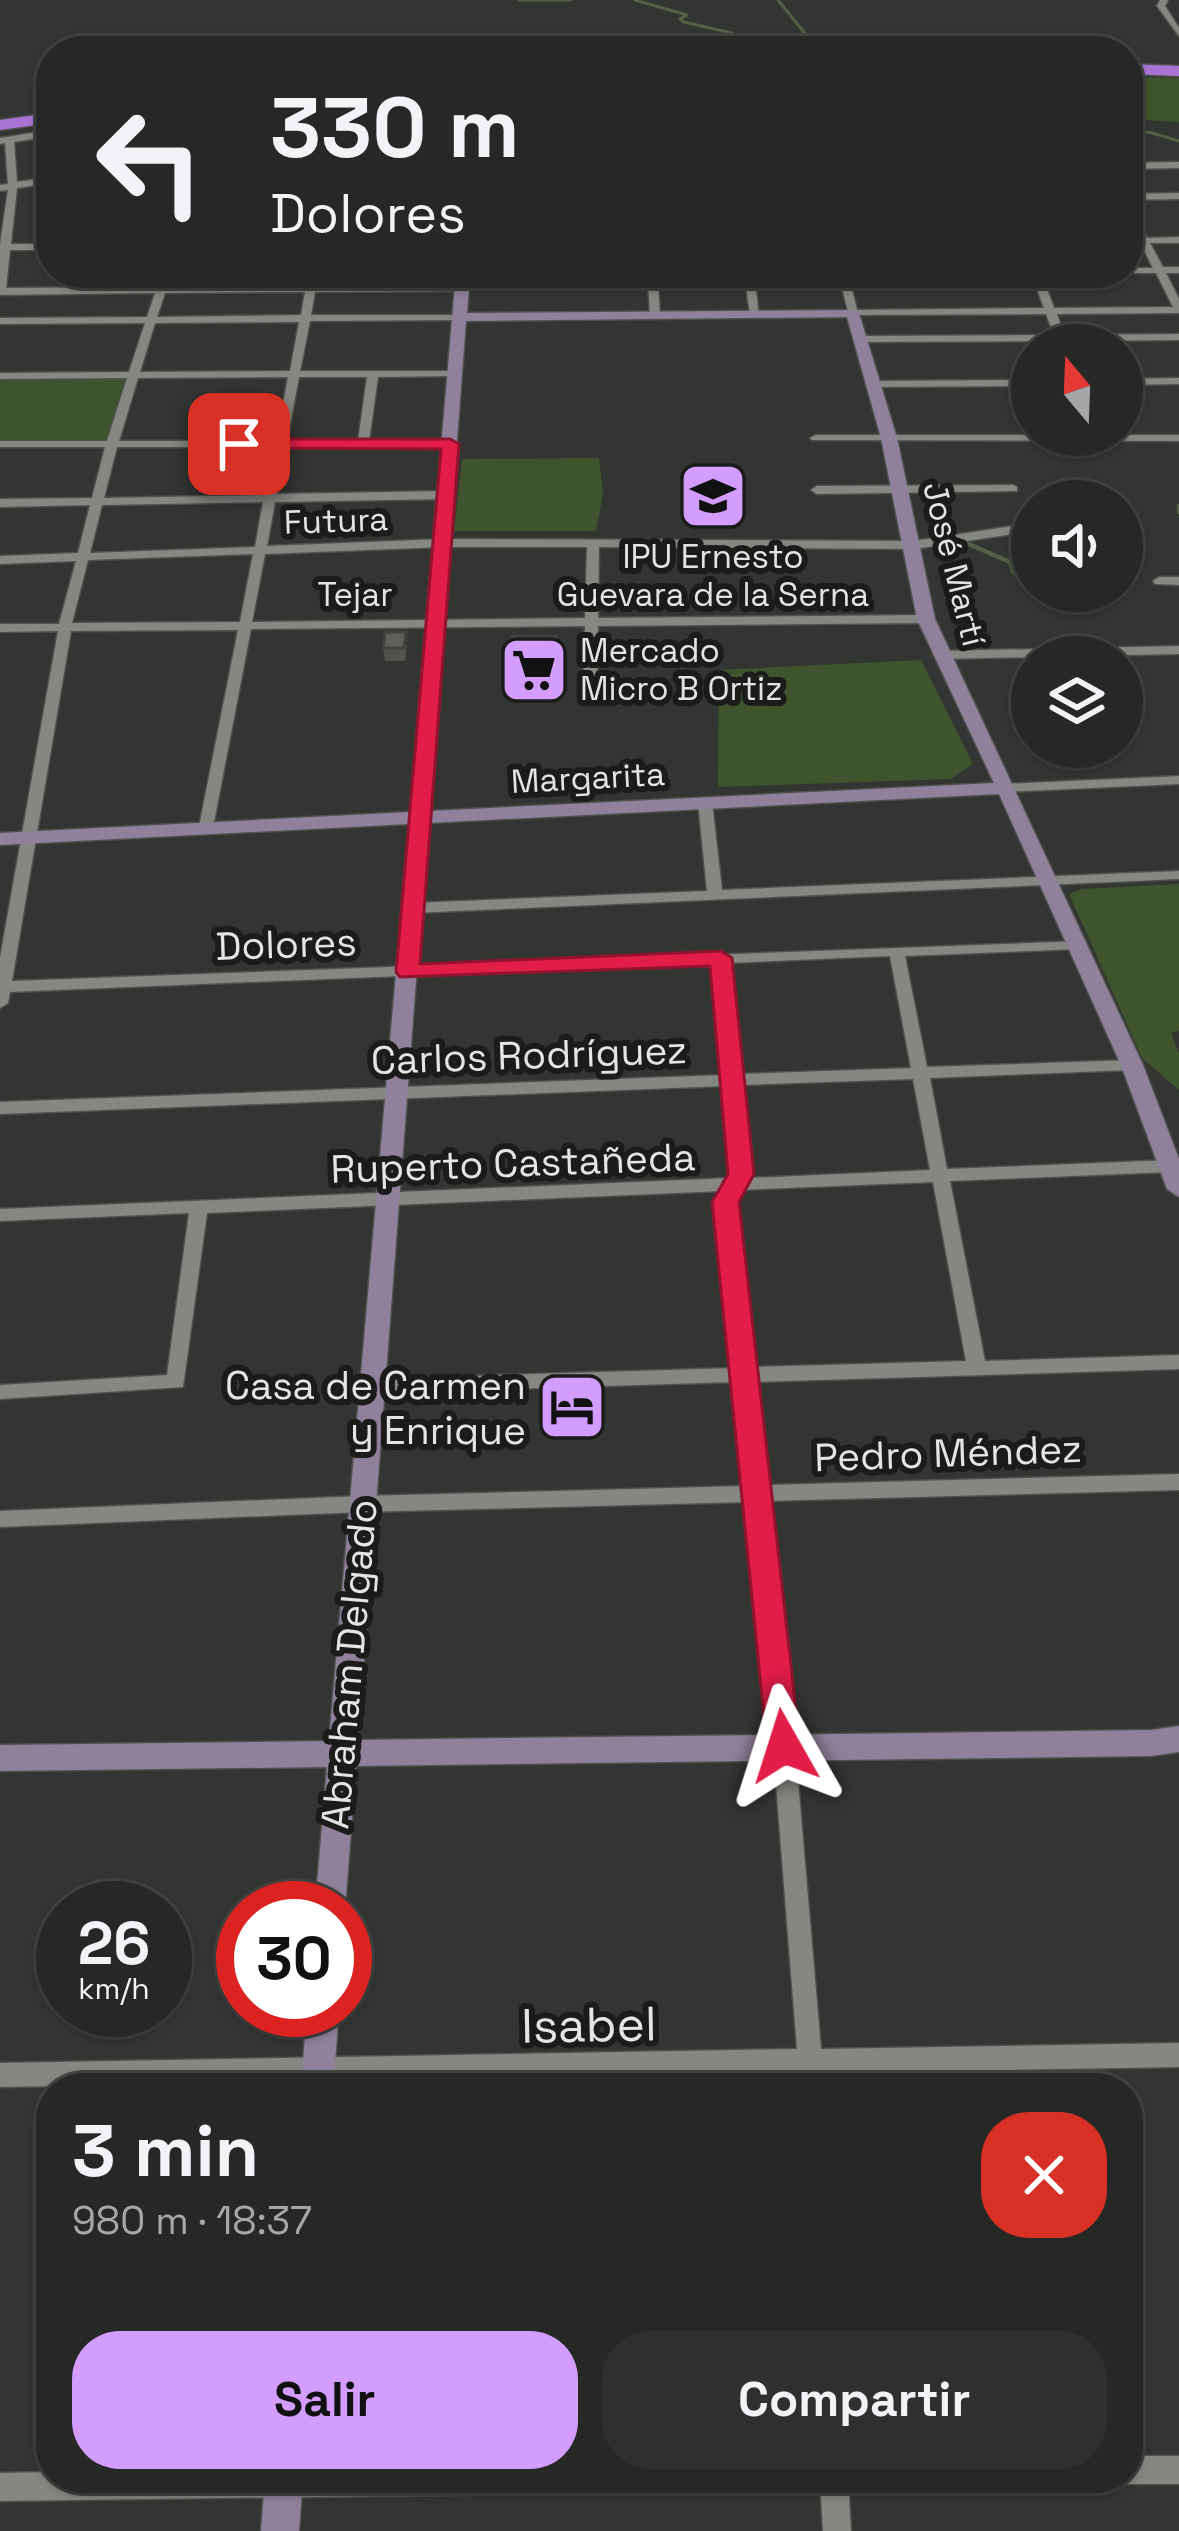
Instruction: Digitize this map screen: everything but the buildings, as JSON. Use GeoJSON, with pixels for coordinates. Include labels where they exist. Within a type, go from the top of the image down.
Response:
{"type":"FeatureCollection","features":[{"type":"Feature","properties":{"kind":"highway"},"geometry":{"type":"LineString","coordinates":[[1143,67],[1179,68]]}},
{"type":"Feature","properties":{"kind":"highway"},"geometry":{"type":"LineString","coordinates":[[2,131],[36,120]]}},
{"type":"Feature","properties":{"kind":"street"},"geometry":{"type":"LineString","coordinates":[[1164,0],[1163,10],[1179,34]]}},
{"type":"Feature","properties":{"kind":"street"},"geometry":{"type":"LineString","coordinates":[[36,132],[2,131],[6,187],[0,291],[330,288]]}},
{"type":"Feature","properties":{"kind":"street"},"geometry":{"type":"LineString","coordinates":[[1143,166],[1179,166]]}},
{"type":"Feature","properties":{"kind":"street"},"geometry":{"type":"LineString","coordinates":[[6,187],[36,182]]}},
{"type":"Feature","properties":{"kind":"street"},"geometry":{"type":"LineString","coordinates":[[1143,196],[1179,196]]}},
{"type":"Feature","properties":{"kind":"street"},"geometry":{"type":"LineString","coordinates":[[0,321],[1179,309],[1144,240],[1179,240]]}},
{"type":"Feature","properties":{"kind":"street"},"geometry":{"type":"LineString","coordinates":[[3,247],[36,247]]}},
{"type":"Feature","properties":{"kind":"street"},"geometry":{"type":"LineString","coordinates":[[1143,271],[1179,270]]}},
{"type":"Feature","properties":{"kind":"street","name":"Abraham Delgado"},"geometry":{"type":"LineString","coordinates":[[331,1881],[462,288]]}},
{"type":"Feature","properties":{"kind":"street"},"geometry":{"type":"LineString","coordinates":[[653,288],[655,315]]}},
{"type":"Feature","properties":{"kind":"street"},"geometry":{"type":"LineString","coordinates":[[751,288],[755,314]]}},
{"type":"Feature","properties":{"kind":"street","name":"José Martí"},"geometry":{"type":"LineString","coordinates":[[847,288],[889,439],[926,619],[1079,944],[1177,1176]]}},
{"type":"Feature","properties":{"kind":"street"},"geometry":{"type":"LineString","coordinates":[[1041,288],[1055,324]]}},
{"type":"Feature","properties":{"kind":"street"},"geometry":{"type":"LineString","coordinates":[[206,827],[311,289]]}},
{"type":"Feature","properties":{"kind":"street"},"geometry":{"type":"LineString","coordinates":[[1,992],[65,626],[112,444],[163,290]]}},
{"type":"Feature","properties":{"kind":"street"},"geometry":{"type":"LineString","coordinates":[[1143,338],[1179,337]]}},
{"type":"Feature","properties":{"kind":"street"},"geometry":{"type":"LineString","coordinates":[[862,339],[1011,340]]}},
{"type":"Feature","properties":{"kind":"street"},"geometry":{"type":"LineString","coordinates":[[363,444],[373,374]]}},
{"type":"Feature","properties":{"kind":"street"},"geometry":{"type":"LineString","coordinates":[[0,376],[455,374]]}},
{"type":"Feature","properties":{"kind":"street"},"geometry":{"type":"LineString","coordinates":[[1143,382],[1179,381]]}},
{"type":"Feature","properties":{"kind":"street"},"geometry":{"type":"LineString","coordinates":[[875,384],[1011,382]]}},
{"type":"Feature","properties":{"kind":"street"},"geometry":{"type":"LineString","coordinates":[[817,438],[1011,438]]}},
{"type":"Feature","properties":{"kind":"street"},"geometry":{"type":"LineString","coordinates":[[1143,438],[1179,438]]}},
{"type":"Feature","properties":{"kind":"street"},"geometry":{"type":"LineString","coordinates":[[0,444],[450,444]]}},
{"type":"Feature","properties":{"kind":"street"},"geometry":{"type":"LineString","coordinates":[[817,490],[1011,489]]}},
{"type":"Feature","properties":{"kind":"street"},"geometry":{"type":"LineString","coordinates":[[0,503],[446,495]]}},
{"type":"Feature","properties":{"kind":"street","name":"Futura"},"geometry":{"type":"LineString","coordinates":[[0,560],[444,543],[914,545],[1011,530]]}},
{"type":"Feature","properties":{"kind":"street"},"geometry":{"type":"LineString","coordinates":[[590,691],[593,543]]}},
{"type":"Feature","properties":{"kind":"street"},"geometry":{"type":"LineString","coordinates":[[1159,581],[1179,581]]}},
{"type":"Feature","properties":{"kind":"street","name":"Tejar"},"geometry":{"type":"LineString","coordinates":[[0,628],[244,622],[926,619]]}},
{"type":"Feature","properties":{"kind":"street"},"geometry":{"type":"LineString","coordinates":[[940,655],[1179,650]]}},
{"type":"Feature","properties":{"kind":"street","name":"Margarita"},"geometry":{"type":"LineString","coordinates":[[0,839],[1179,781]]}},
{"type":"Feature","properties":{"kind":"street"},"geometry":{"type":"LineString","coordinates":[[705,802],[715,897]]}},
{"type":"Feature","properties":{"kind":"street"},"geometry":{"type":"LineString","coordinates":[[413,908],[1179,875]]}},
{"type":"Feature","properties":{"kind":"street","name":"Dolores"},"geometry":{"type":"LineString","coordinates":[[1,992],[1079,944]]}},
{"type":"Feature","properties":{"kind":"street"},"geometry":{"type":"LineString","coordinates":[[897,952],[977,1368]]}},
{"type":"Feature","properties":{"kind":"street"},"geometry":{"type":"LineString","coordinates":[[721,958],[741,1174],[725,1202],[784,1746],[812,2073]]}},
{"type":"Feature","properties":{"kind":"street","name":"Carlos Rodríguez"},"geometry":{"type":"LineString","coordinates":[[0,1108],[1132,1065]]}},
{"type":"Feature","properties":{"kind":"street","name":"Ruperto Castañeda"},"geometry":{"type":"LineString","coordinates":[[0,1215],[941,1178],[1177,1176]]}},
{"type":"Feature","properties":{"kind":"street"},"geometry":{"type":"LineString","coordinates":[[0,1392],[176,1382],[199,1206]]}},
{"type":"Feature","properties":{"kind":"street"},"geometry":{"type":"LineString","coordinates":[[372,1386],[1179,1362]]}},
{"type":"Feature","properties":{"kind":"street","name":"Pedro Méndez"},"geometry":{"type":"LineString","coordinates":[[0,1519],[362,1504],[1179,1482]]}},
{"type":"Feature","properties":{"kind":"street"},"geometry":{"type":"LineString","coordinates":[[0,1758],[1151,1744],[1179,1739]]}},
{"type":"Feature","properties":{"kind":"street"},"geometry":{"type":"LineString","coordinates":[[318,2073],[321,2037]]}},
{"type":"Feature","properties":{"kind":"street","name":"Isabel"},"geometry":{"type":"LineString","coordinates":[[849,2073],[1179,2055]]}},
{"type":"Feature","properties":{"kind":"street","name":"Isabel"},"geometry":{"type":"LineString","coordinates":[[0,2075],[36,2076]]}},
{"type":"Feature","properties":{"kind":"street"},"geometry":{"type":"LineString","coordinates":[[1143,2470],[1179,2470]]}},
{"type":"Feature","properties":{"kind":"street"},"geometry":{"type":"LineString","coordinates":[[0,2487],[36,2486]]}},
{"type":"Feature","properties":{"kind":"street"},"geometry":{"type":"LineString","coordinates":[[280,2531],[283,2493]]}},
{"type":"Feature","properties":{"kind":"street"},"geometry":{"type":"LineString","coordinates":[[835,2493],[837,2531]]}},
{"type":"Feature","properties":{"kind":"green space"},"geometry":{"type":"Polygon","coordinates":[[[1143,77],[1179,78],[1179,122],[1143,120],[1143,77]]]}},
{"type":"Feature","properties":{"kind":"green space"},"geometry":{"type":"Polygon","coordinates":[[[0,378],[130,378],[108,440],[0,440],[0,378]]]}},
{"type":"Feature","properties":{"kind":"green space"},"geometry":{"type":"Polygon","coordinates":[[[599,458],[603,494],[596,531],[454,531],[462,459],[599,458]]]}},
{"type":"Feature","properties":{"kind":"green space"},"geometry":{"type":"Polygon","coordinates":[[[921,660],[973,764],[951,779],[718,787],[719,670],[921,660]]]}},
{"type":"Feature","properties":{"kind":"green space"},"geometry":{"type":"Polygon","coordinates":[[[1179,884],[1179,1031],[1171,1033],[1179,1053],[1179,1090],[1142,1058],[1069,894],[1082,889],[1179,884]]]}},
{"type":"Feature","properties":{"kind":"waterway"},"geometry":{"type":"LineString","coordinates":[[519,0],[571,0]]}},
{"type":"Feature","properties":{"kind":"waterway"},"geometry":{"type":"LineString","coordinates":[[635,0],[687,15],[680,19],[730,36]]}},
{"type":"Feature","properties":{"kind":"waterway"},"geometry":{"type":"LineString","coordinates":[[778,0],[807,36]]}},
{"type":"Feature","properties":{"kind":"waterway"},"geometry":{"type":"LineString","coordinates":[[1143,133],[1179,141]]}},
{"type":"Feature","properties":{"kind":"waterway"},"geometry":{"type":"LineString","coordinates":[[1179,506],[1179,512]]}},
{"type":"Feature","properties":{"kind":"waterway"},"geometry":{"type":"LineString","coordinates":[[964,542],[1011,565]]}},
{"type":"Feature","properties":{"kind":"place","name":"IPU Ernesto Guevara de la Serna"},"geometry":{"type":"Point","coordinates":[713,496]}},
{"type":"Feature","properties":{"kind":"place","name":"Mercado Micro B Ortiz"},"geometry":{"type":"Point","coordinates":[534,670]}},
{"type":"Feature","properties":{"kind":"place","name":"Casa de Carmen y Enrique"},"geometry":{"type":"Point","coordinates":[572,1407]}},
{"type":"Feature","properties":{"kind":"route"},"geometry":{"type":"LineString","coordinates":[[239,444],[450,444],[408,972],[721,958],[741,1174],[725,1202],[784,1746]]}}]}
